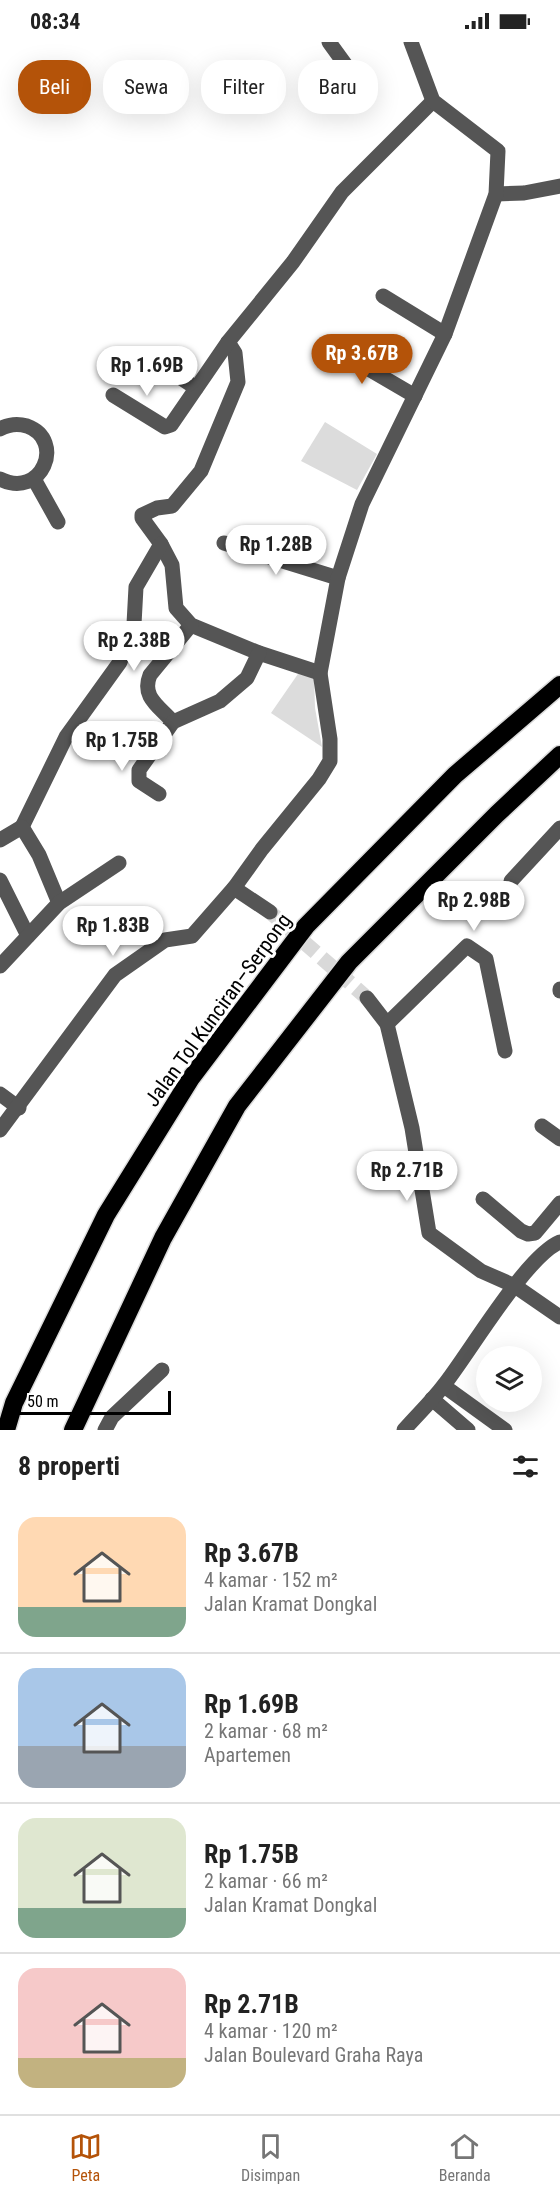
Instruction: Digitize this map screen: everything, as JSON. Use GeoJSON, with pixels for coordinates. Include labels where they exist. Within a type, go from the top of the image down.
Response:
{"type":"FeatureCollection","features":[{"type":"Feature","properties":{"kind":"highway","name":"Jalan Tol Kunciran–Serpong"},"geometry":{"type":"LineString","coordinates":[[6,1430],[14,1404],[106,1215],[191,1078],[306,926],[455,775],[560,685]]}},
{"type":"Feature","properties":{"kind":"highway"},"geometry":{"type":"LineString","coordinates":[[73,1430],[163,1239],[237,1106],[349,962],[497,814],[560,755]]}},
{"type":"Feature","properties":{"kind":"street"},"geometry":{"type":"LineString","coordinates":[[329,42],[342,60]]}},
{"type":"Feature","properties":{"kind":"street"},"geometry":{"type":"LineString","coordinates":[[0,1130],[19,1108],[115,975],[165,940],[192,936],[234,888],[330,762],[330,739],[320,673],[338,578],[362,504],[445,333],[496,194],[498,151],[433,101],[411,42]]}},
{"type":"Feature","properties":{"kind":"street"},"geometry":{"type":"LineString","coordinates":[[113,395],[166,427],[171,425],[228,342],[293,262],[342,192],[433,101]]}},
{"type":"Feature","properties":{"kind":"street"},"geometry":{"type":"LineString","coordinates":[[496,194],[524,193],[560,186]]}},
{"type":"Feature","properties":{"kind":"street"},"geometry":{"type":"LineString","coordinates":[[383,296],[445,333]]}},
{"type":"Feature","properties":{"kind":"street"},"geometry":{"type":"LineString","coordinates":[[228,342],[236,353],[238,382],[201,471],[172,506],[157,508],[142,515],[172,565],[176,608],[191,625],[259,653],[320,673]]}},
{"type":"Feature","properties":{"kind":"street"},"geometry":{"type":"LineString","coordinates":[[326,344],[415,396]]}},
{"type":"Feature","properties":{"kind":"street"},"geometry":{"type":"LineString","coordinates":[[152,358],[196,388]]}},
{"type":"Feature","properties":{"kind":"street"},"geometry":{"type":"LineString","coordinates":[[0,429],[8,425],[20,424],[32,428],[41,436],[46,447],[47,459],[42,470],[34,479],[12,484],[0,479]]}},
{"type":"Feature","properties":{"kind":"street"},"geometry":{"type":"LineString","coordinates":[[34,479],[58,522]]}},
{"type":"Feature","properties":{"kind":"street"},"geometry":{"type":"LineString","coordinates":[[224,543],[338,578]]}},
{"type":"Feature","properties":{"kind":"street"},"geometry":{"type":"LineString","coordinates":[[0,840],[22,827],[66,737],[120,662],[134,624],[136,587],[161,544]]}},
{"type":"Feature","properties":{"kind":"street"},"geometry":{"type":"LineString","coordinates":[[173,722],[148,695],[147,684],[150,675],[191,625]]}},
{"type":"Feature","properties":{"kind":"street"},"geometry":{"type":"LineString","coordinates":[[159,794],[139,781],[138,774],[173,722],[219,701],[246,678],[259,653]]}},
{"type":"Feature","properties":{"kind":"street"},"geometry":{"type":"LineString","coordinates":[[22,827],[39,855],[59,903]]}},
{"type":"Feature","properties":{"kind":"street"},"geometry":{"type":"LineString","coordinates":[[511,881],[557,838]]}},
{"type":"Feature","properties":{"kind":"street"},"geometry":{"type":"LineString","coordinates":[[0,966],[59,903],[119,863]]}},
{"type":"Feature","properties":{"kind":"street"},"geometry":{"type":"LineString","coordinates":[[0,880],[28,936]]}},
{"type":"Feature","properties":{"kind":"street"},"geometry":{"type":"LineString","coordinates":[[234,888],[270,912]]}},
{"type":"Feature","properties":{"kind":"street"},"geometry":{"type":"LineString","coordinates":[[387,1024],[467,946],[486,958],[505,1051]]}},
{"type":"Feature","properties":{"kind":"street"},"geometry":{"type":"LineString","coordinates":[[367,998],[387,1024],[412,1128],[429,1233],[481,1271],[515,1286],[560,1317]]}},
{"type":"Feature","properties":{"kind":"street"},"geometry":{"type":"LineString","coordinates":[[0,1094],[19,1108]]}},
{"type":"Feature","properties":{"kind":"street"},"geometry":{"type":"LineString","coordinates":[[542,1126],[560,1138]]}},
{"type":"Feature","properties":{"kind":"street"},"geometry":{"type":"LineString","coordinates":[[483,1199],[521,1231],[528,1234],[535,1233],[560,1203]]}},
{"type":"Feature","properties":{"kind":"street"},"geometry":{"type":"LineString","coordinates":[[404,1430],[444,1386],[515,1286],[549,1247],[560,1242]]}},
{"type":"Feature","properties":{"kind":"street"},"geometry":{"type":"LineString","coordinates":[[105,1430],[112,1417],[162,1370]]}},
{"type":"Feature","properties":{"kind":"street"},"geometry":{"type":"LineString","coordinates":[[444,1386],[505,1430]]}},
{"type":"Feature","properties":{"kind":"street"},"geometry":{"type":"LineString","coordinates":[[432,1399],[468,1430]]}},
{"type":"Feature","properties":{"kind":"shaded area"},"geometry":{"type":"Polygon","coordinates":[[[325,422],[377,454],[357,490],[301,461],[325,422]]]}},
{"type":"Feature","properties":{"kind":"shaded area"},"geometry":{"type":"Polygon","coordinates":[[[300,671],[314,676],[315,708],[322,747],[271,713],[300,671]]]}},
{"type":"Feature","properties":{"kind":"tunnel"},"geometry":{"type":"LineString","coordinates":[[270,912],[367,998]]}}]}
